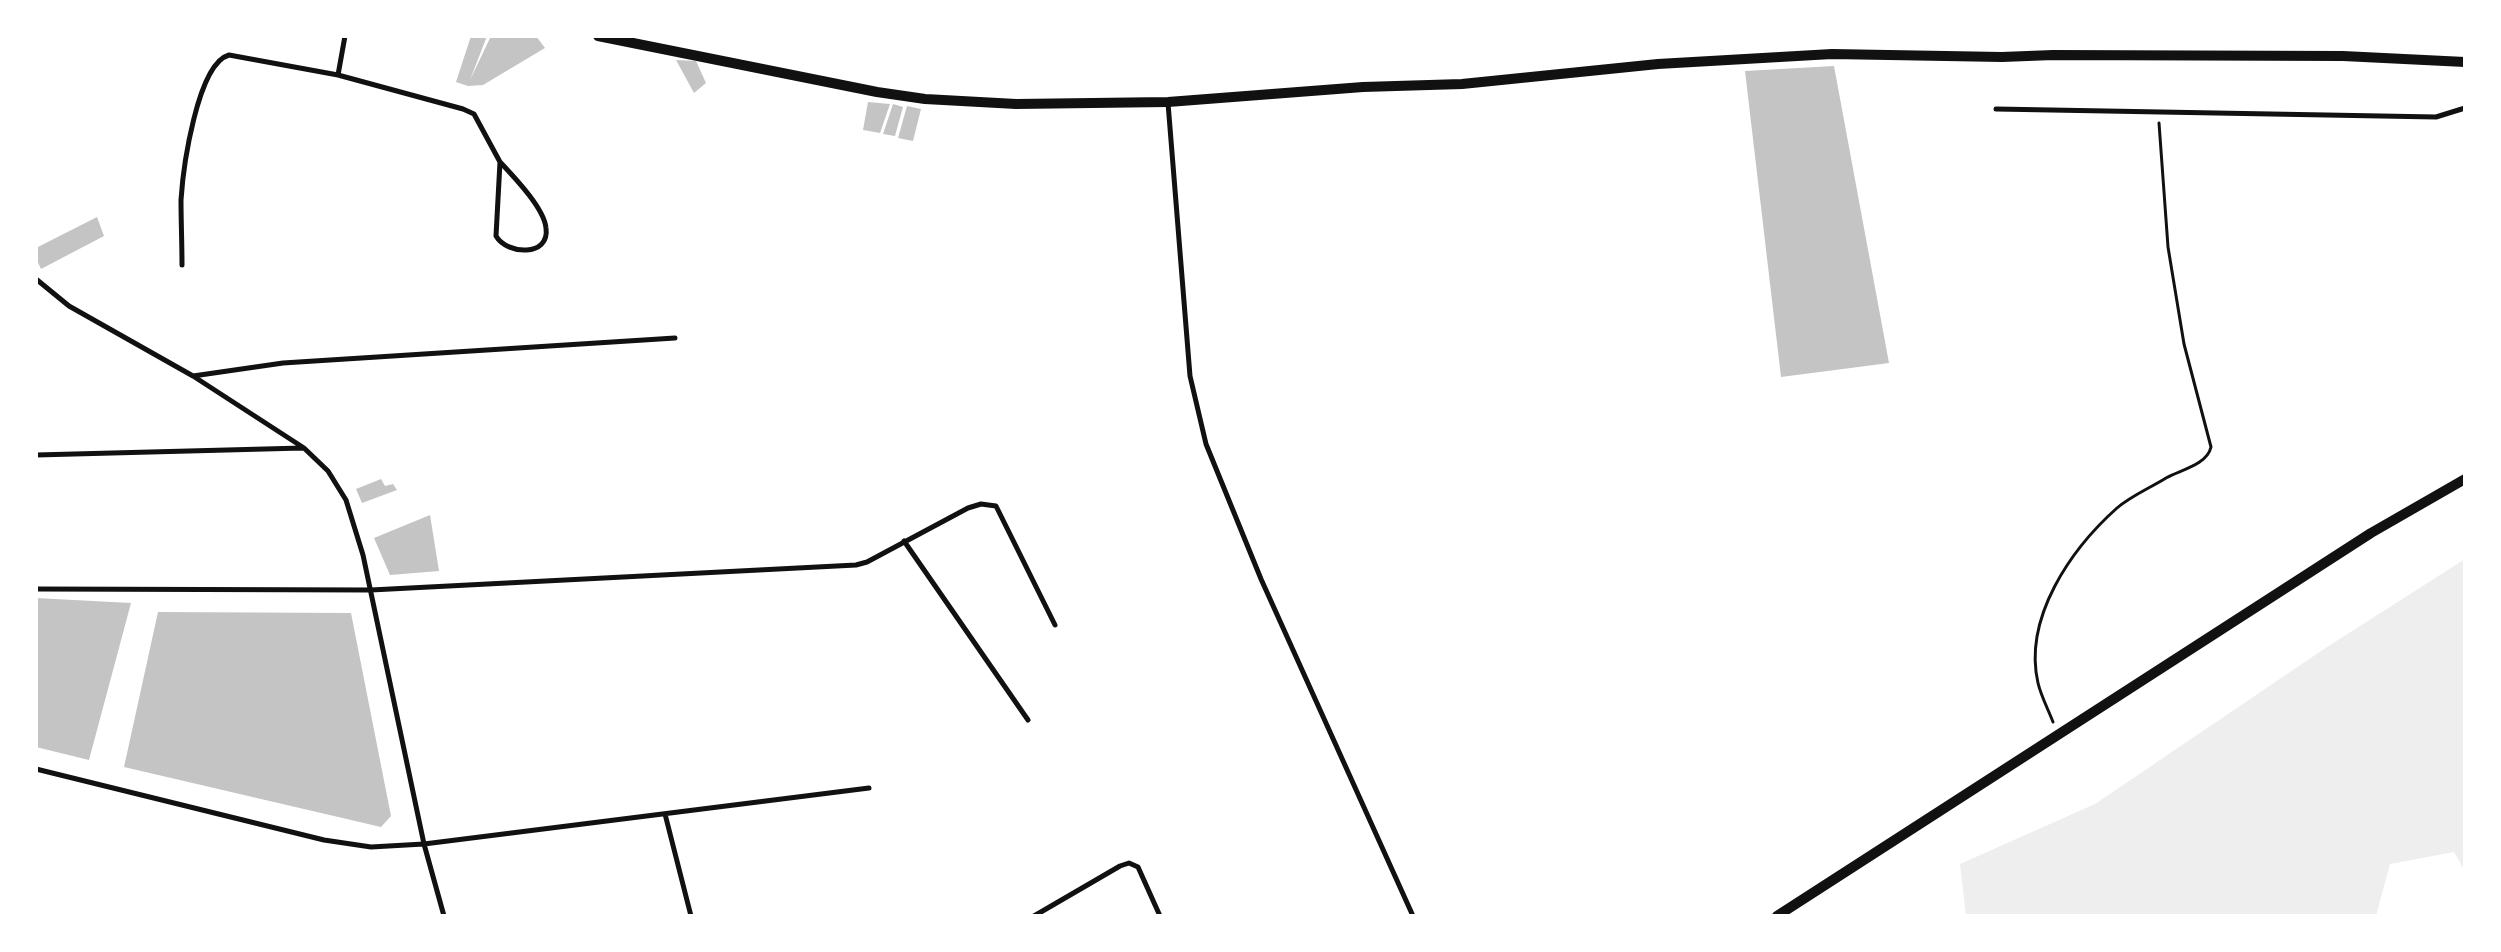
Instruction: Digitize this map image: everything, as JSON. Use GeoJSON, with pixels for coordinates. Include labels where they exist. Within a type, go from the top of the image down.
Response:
{"type":"FeatureCollection","features":[{"type":"Feature","properties":{"kind":"main road"},"geometry":{"type":"LineString","coordinates":[[598,36],[828,83],[925,99],[1016,104],[1168,102],[1363,87],[1462,84],[1658,64],[1832,54],[2002,57],[2054,55],[2343,56],[2465,62]]}},
{"type":"Feature","properties":{"kind":"main road"},"geometry":{"type":"LineString","coordinates":[[1777,916],[2371,533],[2465,479]]}},
{"type":"Feature","properties":{"kind":"street"},"geometry":{"type":"LineString","coordinates":[[338,75],[345,36]]}},
{"type":"Feature","properties":{"kind":"street"},"geometry":{"type":"LineString","coordinates":[[182,265],[182,198],[192,121],[214,64],[221,57],[229,55],[338,75],[463,108],[474,114],[500,162],[541,213],[546,227],[546,236],[542,244],[535,248],[523,250],[509,249],[501,244],[496,236],[500,162]]}},
{"type":"Feature","properties":{"kind":"street"},"geometry":{"type":"LineString","coordinates":[[1168,102],[1190,376],[1206,444],[1261,579],[1413,916]]}},
{"type":"Feature","properties":{"kind":"street"},"geometry":{"type":"LineString","coordinates":[[1996,109],[2436,117],[2465,108]]}},
{"type":"Feature","properties":{"kind":"street"},"geometry":{"type":"LineString","coordinates":[[36,278],[69,306],[192,376],[304,448],[328,471],[346,500],[371,590],[424,844],[444,916]]}},
{"type":"Feature","properties":{"kind":"street"},"geometry":{"type":"LineString","coordinates":[[192,376],[283,363],[675,338]]}},
{"type":"Feature","properties":{"kind":"street"},"geometry":{"type":"LineString","coordinates":[[36,454],[304,448]]}},
{"type":"Feature","properties":{"kind":"street"},"geometry":{"type":"LineString","coordinates":[[36,589],[371,590],[856,565],[867,562],[968,508],[981,504],[996,506],[1055,625]]}},
{"type":"Feature","properties":{"kind":"street"},"geometry":{"type":"LineString","coordinates":[[904,541],[1028,720]]}},
{"type":"Feature","properties":{"kind":"street"},"geometry":{"type":"LineString","coordinates":[[36,769],[324,840],[371,847],[424,844],[869,788]]}},
{"type":"Feature","properties":{"kind":"street"},"geometry":{"type":"LineString","coordinates":[[665,814],[690,916]]}},
{"type":"Feature","properties":{"kind":"street"},"geometry":{"type":"LineString","coordinates":[[1034,916],[1120,866],[1129,863],[1138,867],[1160,916]]}},
{"type":"Feature","properties":{"kind":"path"},"geometry":{"type":"LineString","coordinates":[[2058,734],[2038,683],[2034,643],[2040,617],[2051,593],[2096,529],[2118,506],[2179,470],[2204,460],[2211,448],[2184,344],[2168,247],[2158,113]]}},
{"type":"Feature","properties":{"kind":"shaded area"},"geometry":{"type":"Polygon","coordinates":[[[2465,559],[2465,871],[2454,852],[2390,864],[2376,916],[1966,916],[1960,864],[2095,804],[2327,647],[2465,559]]]}},
{"type":"Feature","properties":{"kind":"building"},"geometry":{"type":"Polygon","coordinates":[[[471,36],[487,36],[470,80],[491,36],[536,36],[545,48],[483,85],[468,86],[456,82],[471,36]]]}},
{"type":"Feature","properties":{"kind":"building"},"geometry":{"type":"Polygon","coordinates":[[[676,60],[696,61],[706,83],[694,93],[676,60]]]}},
{"type":"Feature","properties":{"kind":"building"},"geometry":{"type":"Polygon","coordinates":[[[1834,66],[1889,363],[1781,377],[1745,71],[1834,66]]]}},
{"type":"Feature","properties":{"kind":"building"},"geometry":{"type":"Polygon","coordinates":[[[868,102],[890,104],[880,133],[863,130],[868,102]]]}},
{"type":"Feature","properties":{"kind":"building"},"geometry":{"type":"Polygon","coordinates":[[[893,104],[903,107],[895,136],[883,134],[893,104]]]}},
{"type":"Feature","properties":{"kind":"building"},"geometry":{"type":"Polygon","coordinates":[[[907,106],[921,109],[913,141],[898,138],[907,106]]]}},
{"type":"Feature","properties":{"kind":"building"},"geometry":{"type":"Polygon","coordinates":[[[97,217],[104,236],[41,269],[36,258],[36,248],[97,217]]]}},
{"type":"Feature","properties":{"kind":"building"},"geometry":{"type":"Polygon","coordinates":[[[381,479],[385,486],[393,484],[397,490],[362,503],[356,489],[381,479]]]}},
{"type":"Feature","properties":{"kind":"building"},"geometry":{"type":"Polygon","coordinates":[[[430,515],[439,571],[390,575],[374,538],[430,515]]]}},
{"type":"Feature","properties":{"kind":"building"},"geometry":{"type":"Polygon","coordinates":[[[36,598],[131,603],[89,760],[36,747],[36,598]]]}},
{"type":"Feature","properties":{"kind":"building"},"geometry":{"type":"Polygon","coordinates":[[[158,612],[351,613],[391,816],[381,827],[124,767],[158,612]]]}}]}
